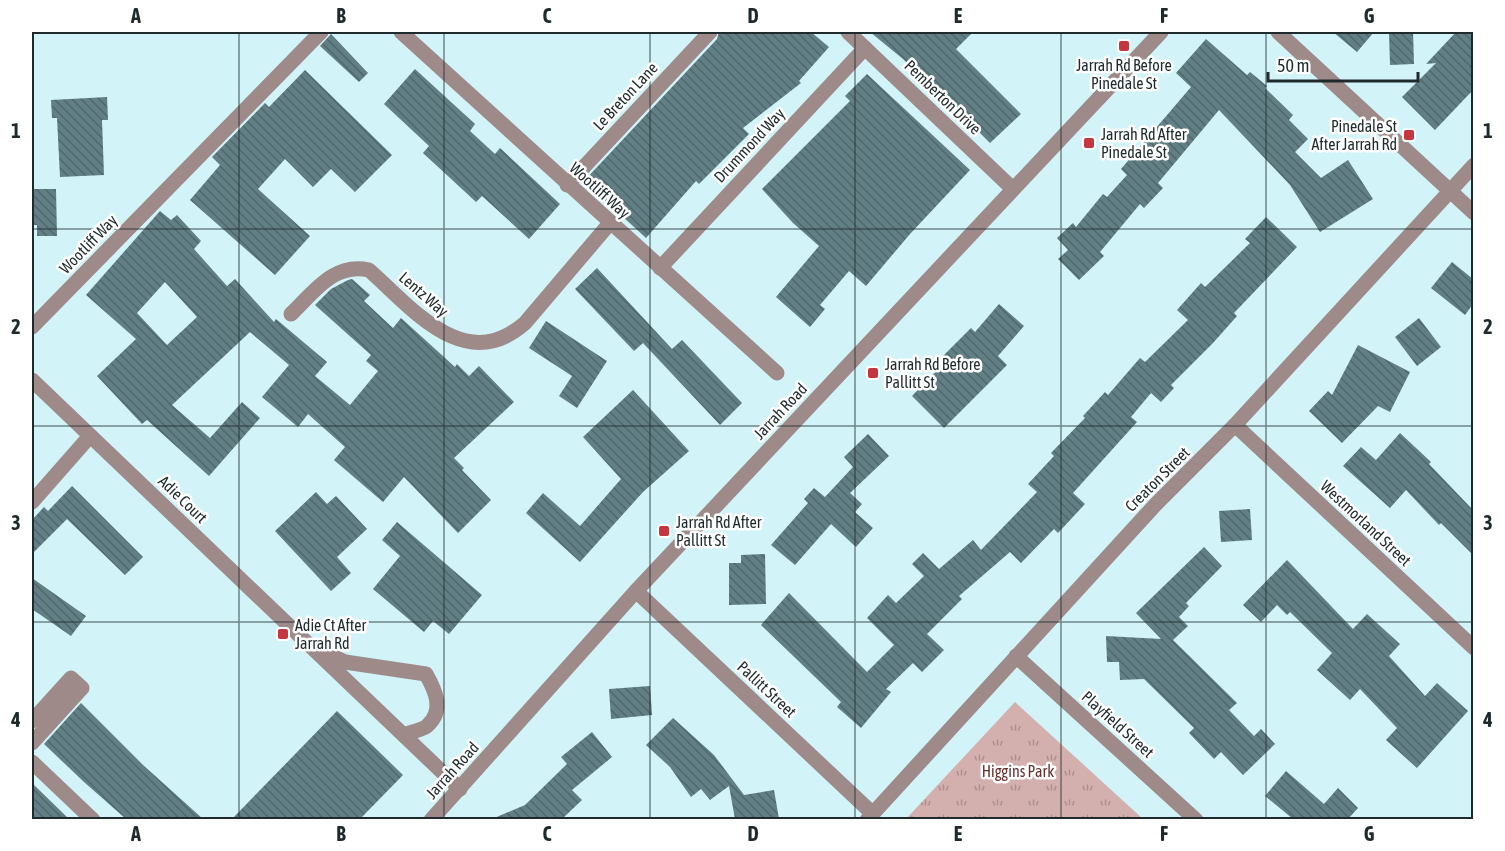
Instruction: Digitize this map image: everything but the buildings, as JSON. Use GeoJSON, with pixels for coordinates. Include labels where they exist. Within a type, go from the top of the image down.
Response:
{"type":"FeatureCollection","features":[{"type":"Feature","properties":{"kind":"street","name":"Wootliff Way"},"geometry":{"type":"LineString","coordinates":[[32,327],[321,32]]}},
{"type":"Feature","properties":{"kind":"street","name":"Wootliff Way"},"geometry":{"type":"LineString","coordinates":[[401,32],[567,185],[777,373]]}},
{"type":"Feature","properties":{"kind":"street","name":"Le Breton Lane"},"geometry":{"type":"LineString","coordinates":[[567,185],[710,32]]}},
{"type":"Feature","properties":{"kind":"street","name":"Pemberton Drive"},"geometry":{"type":"LineString","coordinates":[[848,32],[1013,189]]}},
{"type":"Feature","properties":{"kind":"street","name":"Jarrah Road"},"geometry":{"type":"LineString","coordinates":[[431,819],[636,591],[1161,32]]}},
{"type":"Feature","properties":{"kind":"street"},"geometry":{"type":"LineString","coordinates":[[1278,32],[1473,213]]}},
{"type":"Feature","properties":{"kind":"street","name":"Drummond Way"},"geometry":{"type":"LineString","coordinates":[[660,268],[865,48]]}},
{"type":"Feature","properties":{"kind":"street","name":"Creaton Street"},"geometry":{"type":"LineString","coordinates":[[869,816],[1156,504],[1235,425],[1473,165]]}},
{"type":"Feature","properties":{"kind":"street","name":"Lentz Way"},"geometry":{"type":"LineString","coordinates":[[291,314],[337,272],[359,268],[369,270],[438,331],[470,342],[501,338],[515,332],[525,323],[610,223]]}},
{"type":"Feature","properties":{"kind":"street","name":"Adie Court"},"geometry":{"type":"LineString","coordinates":[[32,380],[460,789]]}},
{"type":"Feature","properties":{"kind":"street","name":"Westmorland Street"},"geometry":{"type":"LineString","coordinates":[[1235,425],[1473,648]]}},
{"type":"Feature","properties":{"kind":"street"},"geometry":{"type":"LineString","coordinates":[[32,502],[90,436]]}},
{"type":"Feature","properties":{"kind":"street","name":"Pallitt Street"},"geometry":{"type":"LineString","coordinates":[[636,591],[869,816]]}},
{"type":"Feature","properties":{"kind":"street","name":"Adie Court"},"geometry":{"type":"LineString","coordinates":[[309,644],[345,662],[426,674],[438,695],[436,710],[427,726],[404,735]]}},
{"type":"Feature","properties":{"kind":"street","name":"Playfield Street"},"geometry":{"type":"LineString","coordinates":[[1016,656],[1196,819]]}},
{"type":"Feature","properties":{"kind":"street"},"geometry":{"type":"LineString","coordinates":[[32,721],[71,678],[82,688],[32,743]]}},
{"type":"Feature","properties":{"kind":"street"},"geometry":{"type":"LineString","coordinates":[[32,762],[93,819]]}},
{"type":"Feature","properties":{"kind":"green space","name":"Higgins Park"},"geometry":{"type":"Polygon","coordinates":[[[1015,702],[1143,819],[906,819],[1015,702]]]}},
{"type":"Feature","properties":{"kind":"place","name":"Jarrah Rd Before Pinedale St"},"geometry":{"type":"Point","coordinates":[1124,46]}},
{"type":"Feature","properties":{"kind":"place","name":"Pinedale St After Jarrah Rd"},"geometry":{"type":"Point","coordinates":[1409,135]}},
{"type":"Feature","properties":{"kind":"place","name":"Jarrah Rd After Pinedale St"},"geometry":{"type":"Point","coordinates":[1089,143]}},
{"type":"Feature","properties":{"kind":"place","name":"Jarrah Rd Before Pallitt St"},"geometry":{"type":"Point","coordinates":[873,373]}},
{"type":"Feature","properties":{"kind":"place","name":"Jarrah Rd After Pallitt St"},"geometry":{"type":"Point","coordinates":[664,531]}},
{"type":"Feature","properties":{"kind":"place","name":"Adie Ct After Jarrah Rd"},"geometry":{"type":"Point","coordinates":[283,634]}}]}
